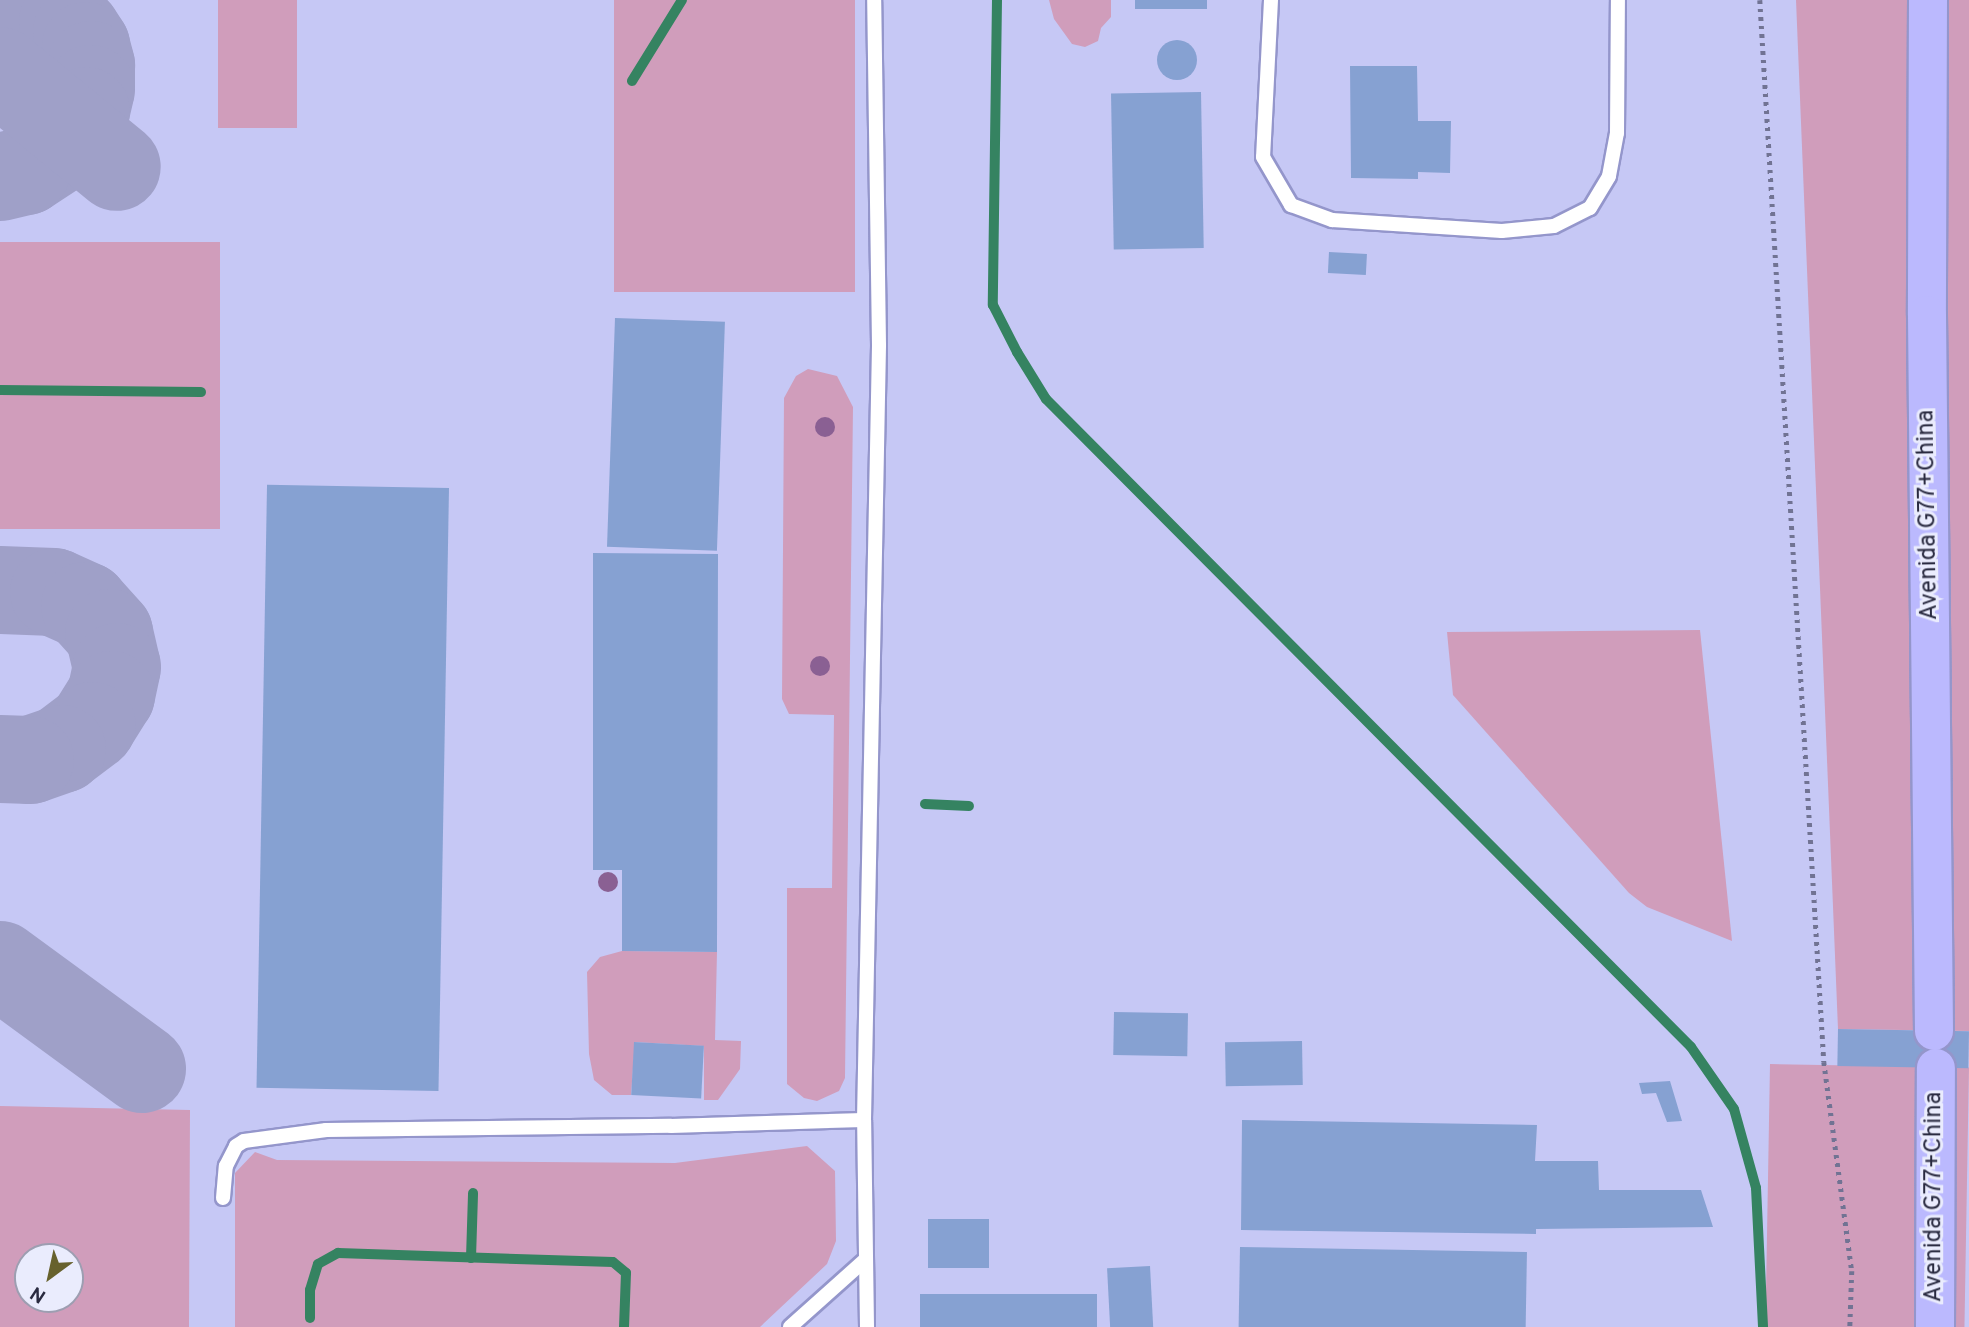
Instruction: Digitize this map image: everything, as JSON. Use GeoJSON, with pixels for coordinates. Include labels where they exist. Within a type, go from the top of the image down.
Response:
{"type":"FeatureCollection","features":[{"type":"Feature","properties":{"kind":"main road","name":"Avenida G77+China"},"geometry":{"type":"LineString","coordinates":[[1928,0],[1927,315],[1935,1049],[1935,1327]]}},
{"type":"Feature","properties":{"kind":"lane"},"geometry":{"type":"LineString","coordinates":[[867,1327],[863,1120],[879,345],[874,0]]}},
{"type":"Feature","properties":{"kind":"lane"},"geometry":{"type":"LineString","coordinates":[[1271,0],[1263,157],[1291,205],[1332,220],[1502,232],[1554,226],[1590,208],[1609,176],[1617,133],[1618,0]]}},
{"type":"Feature","properties":{"kind":"lane"},"geometry":{"type":"LineString","coordinates":[[223,1198],[226,1166],[236,1146],[244,1141],[326,1130],[671,1126],[863,1120]]}},
{"type":"Feature","properties":{"kind":"lane"},"geometry":{"type":"LineString","coordinates":[[790,1327],[866,1259]]}},
{"type":"Feature","properties":{"kind":"path"},"geometry":{"type":"LineString","coordinates":[[1760,0],[1825,1062],[1852,1271],[1850,1327]]}},
{"type":"Feature","properties":{"kind":"shaded area"},"geometry":{"type":"Polygon","coordinates":[[[218,0],[297,0],[297,128],[218,128],[218,0]]]}},
{"type":"Feature","properties":{"kind":"shaded area"},"geometry":{"type":"Polygon","coordinates":[[[614,0],[855,0],[855,292],[614,292],[614,0]]]}},
{"type":"Feature","properties":{"kind":"shaded area"},"geometry":{"type":"Polygon","coordinates":[[[1049,0],[1111,0],[1111,17],[1101,28],[1098,41],[1085,47],[1072,44],[1054,19],[1049,0]]]}},
{"type":"Feature","properties":{"kind":"shaded area"},"geometry":{"type":"Polygon","coordinates":[[[1796,0],[1969,0],[1969,1031],[1838,1029],[1796,0]]]}},
{"type":"Feature","properties":{"kind":"shaded area"},"geometry":{"type":"Polygon","coordinates":[[[0,242],[220,242],[220,529],[0,529],[0,242]]]}},
{"type":"Feature","properties":{"kind":"shaded area"},"geometry":{"type":"Polygon","coordinates":[[[808,369],[837,376],[853,407],[845,1078],[839,1091],[817,1101],[804,1098],[787,1084],[787,888],[832,888],[834,715],[789,714],[782,699],[784,398],[796,376],[808,369]]]}},
{"type":"Feature","properties":{"kind":"shaded area"},"geometry":{"type":"Polygon","coordinates":[[[1700,630],[1732,941],[1647,907],[1629,893],[1453,695],[1447,632],[1700,630]]]}},
{"type":"Feature","properties":{"kind":"shaded area"},"geometry":{"type":"Polygon","coordinates":[[[622,951],[717,952],[715,1040],[741,1041],[740,1069],[718,1100],[704,1100],[704,1046],[635,1042],[631,1095],[612,1095],[594,1080],[589,1054],[587,972],[600,957],[622,951]]]}},
{"type":"Feature","properties":{"kind":"shaded area"},"geometry":{"type":"Polygon","coordinates":[[[1770,1064],[1969,1067],[1964,1327],[1765,1327],[1770,1064]]]}},
{"type":"Feature","properties":{"kind":"shaded area"},"geometry":{"type":"Polygon","coordinates":[[[0,1106],[190,1110],[189,1327],[0,1327],[0,1106]]]}},
{"type":"Feature","properties":{"kind":"shaded area"},"geometry":{"type":"Polygon","coordinates":[[[807,1146],[835,1171],[836,1241],[827,1264],[760,1327],[235,1327],[235,1173],[255,1152],[277,1160],[675,1163],[807,1146]]]}},
{"type":"Feature","properties":{"kind":"building"},"geometry":{"type":"Polygon","coordinates":[[[1135,0],[1207,0],[1207,9],[1135,9],[1135,0]]]}},
{"type":"Feature","properties":{"kind":"building"},"geometry":{"type":"Polygon","coordinates":[[[1177,40],[1191,46],[1197,60],[1191,74],[1177,80],[1163,74],[1157,60],[1163,46],[1177,40]]]}},
{"type":"Feature","properties":{"kind":"building"},"geometry":{"type":"Polygon","coordinates":[[[1350,66],[1417,66],[1418,121],[1451,121],[1450,173],[1418,172],[1418,179],[1351,178],[1350,66]]]}},
{"type":"Feature","properties":{"kind":"building"},"geometry":{"type":"Polygon","coordinates":[[[1201,92],[1204,248],[1114,250],[1111,94],[1201,92]]]}},
{"type":"Feature","properties":{"kind":"building"},"geometry":{"type":"Polygon","coordinates":[[[1329,252],[1367,254],[1366,275],[1328,273],[1329,252]]]}},
{"type":"Feature","properties":{"kind":"building"},"geometry":{"type":"Polygon","coordinates":[[[615,318],[725,322],[717,551],[607,547],[615,318]]]}},
{"type":"Feature","properties":{"kind":"building"},"geometry":{"type":"Polygon","coordinates":[[[267,485],[449,488],[438,1091],[257,1088],[267,485]]]}},
{"type":"Feature","properties":{"kind":"building"},"geometry":{"type":"Polygon","coordinates":[[[593,553],[718,554],[717,952],[622,951],[622,870],[593,870],[593,553]]]}},
{"type":"Feature","properties":{"kind":"building"},"geometry":{"type":"Polygon","coordinates":[[[1114,1012],[1188,1013],[1187,1056],[1113,1055],[1114,1012]]]}},
{"type":"Feature","properties":{"kind":"building"},"geometry":{"type":"Polygon","coordinates":[[[1838,1029],[1969,1031],[1968,1068],[1837,1066],[1838,1029]]]}},
{"type":"Feature","properties":{"kind":"building"},"geometry":{"type":"Polygon","coordinates":[[[1302,1041],[1303,1085],[1226,1086],[1225,1042],[1302,1041]]]}},
{"type":"Feature","properties":{"kind":"building"},"geometry":{"type":"Polygon","coordinates":[[[634,1042],[704,1046],[701,1099],[631,1095],[634,1042]]]}},
{"type":"Feature","properties":{"kind":"building"},"geometry":{"type":"Polygon","coordinates":[[[1670,1081],[1682,1121],[1667,1122],[1656,1093],[1642,1094],[1639,1083],[1670,1081]]]}},
{"type":"Feature","properties":{"kind":"building"},"geometry":{"type":"Polygon","coordinates":[[[1242,1120],[1537,1125],[1535,1161],[1598,1161],[1599,1190],[1701,1190],[1713,1227],[1536,1229],[1536,1234],[1241,1230],[1242,1120]]]}},
{"type":"Feature","properties":{"kind":"building"},"geometry":{"type":"Polygon","coordinates":[[[928,1219],[989,1219],[989,1268],[928,1268],[928,1219]]]}},
{"type":"Feature","properties":{"kind":"building"},"geometry":{"type":"Polygon","coordinates":[[[1240,1247],[1527,1252],[1526,1327],[1239,1327],[1240,1247]]]}},
{"type":"Feature","properties":{"kind":"building"},"geometry":{"type":"Polygon","coordinates":[[[1150,1266],[1153,1327],[1110,1327],[1107,1268],[1150,1266]]]}},
{"type":"Feature","properties":{"kind":"building"},"geometry":{"type":"Polygon","coordinates":[[[920,1294],[1097,1294],[1097,1327],[920,1327],[920,1294]]]}},
{"type":"Feature","properties":{"kind":"waterway"},"geometry":{"type":"LineString","coordinates":[[632,81],[682,0]]}},
{"type":"Feature","properties":{"kind":"waterway"},"geometry":{"type":"LineString","coordinates":[[997,0],[993,305],[1017,352],[1046,399],[1691,1047],[1734,1109],[1756,1188],[1763,1327]]}},
{"type":"Feature","properties":{"kind":"waterway"},"geometry":{"type":"LineString","coordinates":[[0,390],[201,392]]}},
{"type":"Feature","properties":{"kind":"waterway"},"geometry":{"type":"LineString","coordinates":[[925,804],[969,806]]}},
{"type":"Feature","properties":{"kind":"waterway"},"geometry":{"type":"LineString","coordinates":[[471,1258],[473,1193]]}},
{"type":"Feature","properties":{"kind":"waterway"},"geometry":{"type":"LineString","coordinates":[[310,1318],[310,1290],[318,1264],[338,1253],[613,1262],[626,1273],[624,1327]]}},
{"type":"Feature","properties":{"kind":"taxiway"},"geometry":{"type":"LineString","coordinates":[[0,16],[63,22],[77,32],[86,46],[91,65],[91,89],[86,111],[61,148],[26,171],[0,177]]}},
{"type":"Feature","properties":{"kind":"taxiway"},"geometry":{"type":"LineString","coordinates":[[0,71],[117,167]]}},
{"type":"Feature","properties":{"kind":"taxiway"},"geometry":{"type":"LineString","coordinates":[[0,590],[54,592],[85,606],[109,633],[117,667],[111,695],[92,726],[62,749],[30,760],[0,759]]}},
{"type":"Feature","properties":{"kind":"taxiway"},"geometry":{"type":"LineString","coordinates":[[0,965],[142,1069]]}}]}
